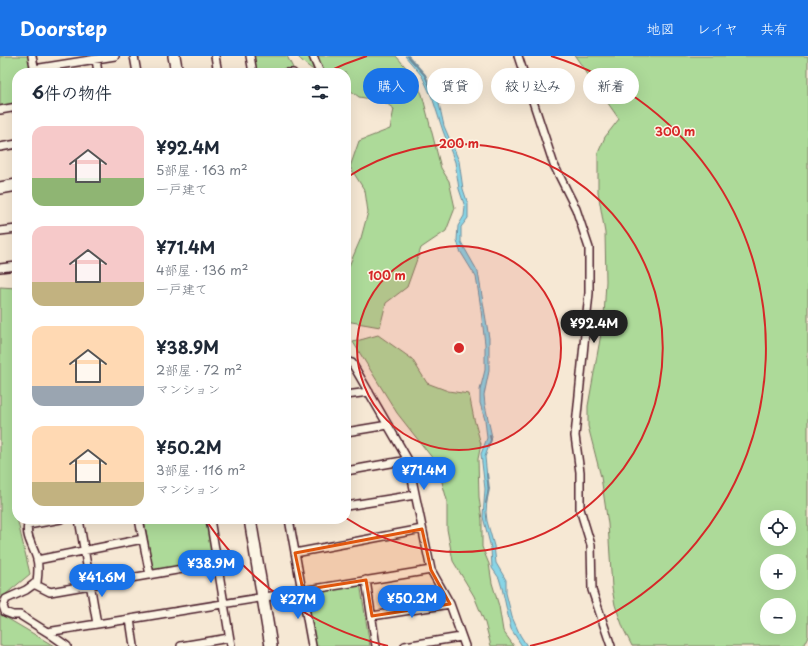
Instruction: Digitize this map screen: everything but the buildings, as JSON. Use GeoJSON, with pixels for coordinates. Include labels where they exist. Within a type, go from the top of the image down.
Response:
{"type":"FeatureCollection","features":[{"type":"Feature","properties":{"kind":"street"},"geometry":{"type":"LineString","coordinates":[[32,56],[34,68]]}},
{"type":"Feature","properties":{"kind":"street"},"geometry":{"type":"LineString","coordinates":[[50,68],[115,56]]}},
{"type":"Feature","properties":{"kind":"street"},"geometry":{"type":"LineString","coordinates":[[134,56],[136,68]]}},
{"type":"Feature","properties":{"kind":"street"},"geometry":{"type":"LineString","coordinates":[[174,56],[176,68]]}},
{"type":"Feature","properties":{"kind":"street"},"geometry":{"type":"LineString","coordinates":[[215,56],[217,68]]}},
{"type":"Feature","properties":{"kind":"street"},"geometry":{"type":"LineString","coordinates":[[250,56],[252,68]]}},
{"type":"Feature","properties":{"kind":"street"},"geometry":{"type":"LineString","coordinates":[[313,56],[318,68]]}},
{"type":"Feature","properties":{"kind":"street"},"geometry":{"type":"LineString","coordinates":[[518,56],[554,165],[576,209],[589,248],[589,293],[575,436],[580,472],[580,510],[591,545],[592,590],[611,646]]}},
{"type":"Feature","properties":{"kind":"street"},"geometry":{"type":"LineString","coordinates":[[96,59],[97,68]]}},
{"type":"Feature","properties":{"kind":"street"},"geometry":{"type":"LineString","coordinates":[[0,110],[12,108]]}},
{"type":"Feature","properties":{"kind":"street"},"geometry":{"type":"LineString","coordinates":[[0,147],[12,145]]}},
{"type":"Feature","properties":{"kind":"street"},"geometry":{"type":"LineString","coordinates":[[0,188],[12,186]]}},
{"type":"Feature","properties":{"kind":"street"},"geometry":{"type":"LineString","coordinates":[[0,232],[12,230]]}},
{"type":"Feature","properties":{"kind":"street"},"geometry":{"type":"LineString","coordinates":[[0,268],[12,267]]}},
{"type":"Feature","properties":{"kind":"street"},"geometry":{"type":"LineString","coordinates":[[351,363],[408,460],[430,570],[450,604],[465,646]]}},
{"type":"Feature","properties":{"kind":"street"},"geometry":{"type":"LineString","coordinates":[[351,394],[369,392]]}},
{"type":"Feature","properties":{"kind":"street"},"geometry":{"type":"LineString","coordinates":[[351,431],[388,425]]}},
{"type":"Feature","properties":{"kind":"street"},"geometry":{"type":"LineString","coordinates":[[351,470],[408,460]]}},
{"type":"Feature","properties":{"kind":"street"},"geometry":{"type":"LineString","coordinates":[[351,505],[415,495]]}},
{"type":"Feature","properties":{"kind":"street"},"geometry":{"type":"LineString","coordinates":[[34,524],[28,525],[26,531],[37,560],[39,571],[37,582],[26,590],[6,599],[3,606],[5,612],[13,615],[20,615],[68,646]]}},
{"type":"Feature","properties":{"kind":"street"},"geometry":{"type":"LineString","coordinates":[[80,524],[97,624]]}},
{"type":"Feature","properties":{"kind":"street"},"geometry":{"type":"LineString","coordinates":[[140,524],[150,574]]}},
{"type":"Feature","properties":{"kind":"street"},"geometry":{"type":"LineString","coordinates":[[211,524],[231,646]]}},
{"type":"Feature","properties":{"kind":"street"},"geometry":{"type":"LineString","coordinates":[[251,524],[271,646]]}},
{"type":"Feature","properties":{"kind":"street"},"geometry":{"type":"LineString","coordinates":[[290,524],[312,646]]}},
{"type":"Feature","properties":{"kind":"street"},"geometry":{"type":"LineString","coordinates":[[296,553],[422,529]]}},
{"type":"Feature","properties":{"kind":"street"},"geometry":{"type":"LineString","coordinates":[[37,560],[143,539]]}},
{"type":"Feature","properties":{"kind":"street"},"geometry":{"type":"LineString","coordinates":[[34,584],[50,592],[217,563]]}},
{"type":"Feature","properties":{"kind":"street"},"geometry":{"type":"LineString","coordinates":[[47,632],[430,570]]}},
{"type":"Feature","properties":{"kind":"street"},"geometry":{"type":"LineString","coordinates":[[366,580],[376,646]]}},
{"type":"Feature","properties":{"kind":"street"},"geometry":{"type":"LineString","coordinates":[[372,616],[450,604]]}},
{"type":"Feature","properties":{"kind":"street"},"geometry":{"type":"LineString","coordinates":[[130,619],[134,646]]}},
{"type":"Feature","properties":{"kind":"street"},"geometry":{"type":"LineString","coordinates":[[405,646],[461,637]]}},
{"type":"Feature","properties":{"kind":"street"},"geometry":{"type":"LineString","coordinates":[[181,646],[229,638]]}},
{"type":"Feature","properties":{"kind":"highlighted area"},"geometry":{"type":"Polygon","coordinates":[[[422,529],[431,570],[450,604],[372,616],[366,580],[303,590],[295,553],[422,529]]]}},
{"type":"Feature","properties":{"kind":"green space"},"geometry":{"type":"Polygon","coordinates":[[[0,56],[29,56],[31,68],[12,68],[12,104],[0,106],[0,56]]]}},
{"type":"Feature","properties":{"kind":"green space"},"geometry":{"type":"Polygon","coordinates":[[[253,56],[287,56],[293,68],[254,68],[253,56]]]}},
{"type":"Feature","properties":{"kind":"green space"},"geometry":{"type":"Polygon","coordinates":[[[297,56],[396,56],[407,68],[363,68],[363,98],[359,97],[351,91],[351,68],[311,68],[297,56]]]}},
{"type":"Feature","properties":{"kind":"green space"},"geometry":{"type":"Polygon","coordinates":[[[575,56],[808,56],[808,636],[803,646],[632,646],[624,630],[615,605],[612,588],[608,524],[601,477],[588,426],[588,406],[604,317],[606,281],[605,233],[598,192],[598,153],[605,137],[619,119],[609,104],[639,104],[639,68],[583,68],[575,56]]]}},
{"type":"Feature","properties":{"kind":"green space"},"geometry":{"type":"Polygon","coordinates":[[[419,88],[422,94],[441,168],[449,181],[455,208],[446,231],[421,248],[407,287],[386,303],[380,327],[351,322],[351,261],[361,238],[368,212],[365,191],[351,169],[351,164],[359,141],[390,129],[394,109],[387,104],[419,104],[419,88]]]}},
{"type":"Feature","properties":{"kind":"green space"},"geometry":{"type":"Polygon","coordinates":[[[0,287],[12,288],[12,524],[18,524],[30,574],[0,599],[0,287]]]}},
{"type":"Feature","properties":{"kind":"green space"},"geometry":{"type":"Polygon","coordinates":[[[378,335],[412,359],[427,383],[448,391],[469,394],[481,444],[478,459],[479,497],[482,520],[482,547],[489,564],[503,631],[514,646],[491,646],[485,623],[474,596],[453,561],[447,529],[447,500],[437,464],[397,413],[353,342],[378,335]]]}},
{"type":"Feature","properties":{"kind":"green space"},"geometry":{"type":"Polygon","coordinates":[[[145,524],[207,524],[213,561],[153,571],[145,524]]]}},
{"type":"Feature","properties":{"kind":"green space"},"geometry":{"type":"Polygon","coordinates":[[[360,583],[370,646],[314,646],[305,592],[360,583]]]}},
{"type":"Feature","properties":{"kind":"green space"},"geometry":{"type":"Polygon","coordinates":[[[0,614],[54,646],[0,646],[0,614]]]}},
{"type":"Feature","properties":{"kind":"water"},"geometry":{"type":"Polygon","coordinates":[[[405,56],[407,56],[418,68],[415,68],[405,56]]]}},
{"type":"Feature","properties":{"kind":"water"},"geometry":{"type":"Polygon","coordinates":[[[419,69],[427,80],[427,87],[419,72],[419,69]]]}},
{"type":"Feature","properties":{"kind":"water"},"geometry":{"type":"Polygon","coordinates":[[[434,104],[439,104],[444,126],[459,161],[463,189],[468,204],[468,218],[461,227],[461,242],[478,272],[489,338],[489,371],[484,395],[492,437],[485,457],[488,488],[486,512],[487,521],[494,546],[496,563],[506,580],[506,593],[512,617],[527,646],[522,646],[511,629],[499,578],[492,568],[491,548],[483,517],[485,489],[481,454],[487,438],[485,420],[480,403],[480,390],[485,370],[485,344],[476,277],[460,251],[457,240],[458,226],[464,216],[465,207],[459,189],[455,162],[434,104]]]}},
{"type":"Feature","properties":{"kind":"waterway"},"geometry":{"type":"LineString","coordinates":[[408,56],[425,75],[427,80]]}},
{"type":"Feature","properties":{"kind":"waterway"},"geometry":{"type":"LineString","coordinates":[[489,445],[491,440],[490,436]]}},
{"type":"Feature","properties":{"kind":"waterway"},"geometry":{"type":"LineString","coordinates":[[486,503],[489,489],[487,474]]}}]}
